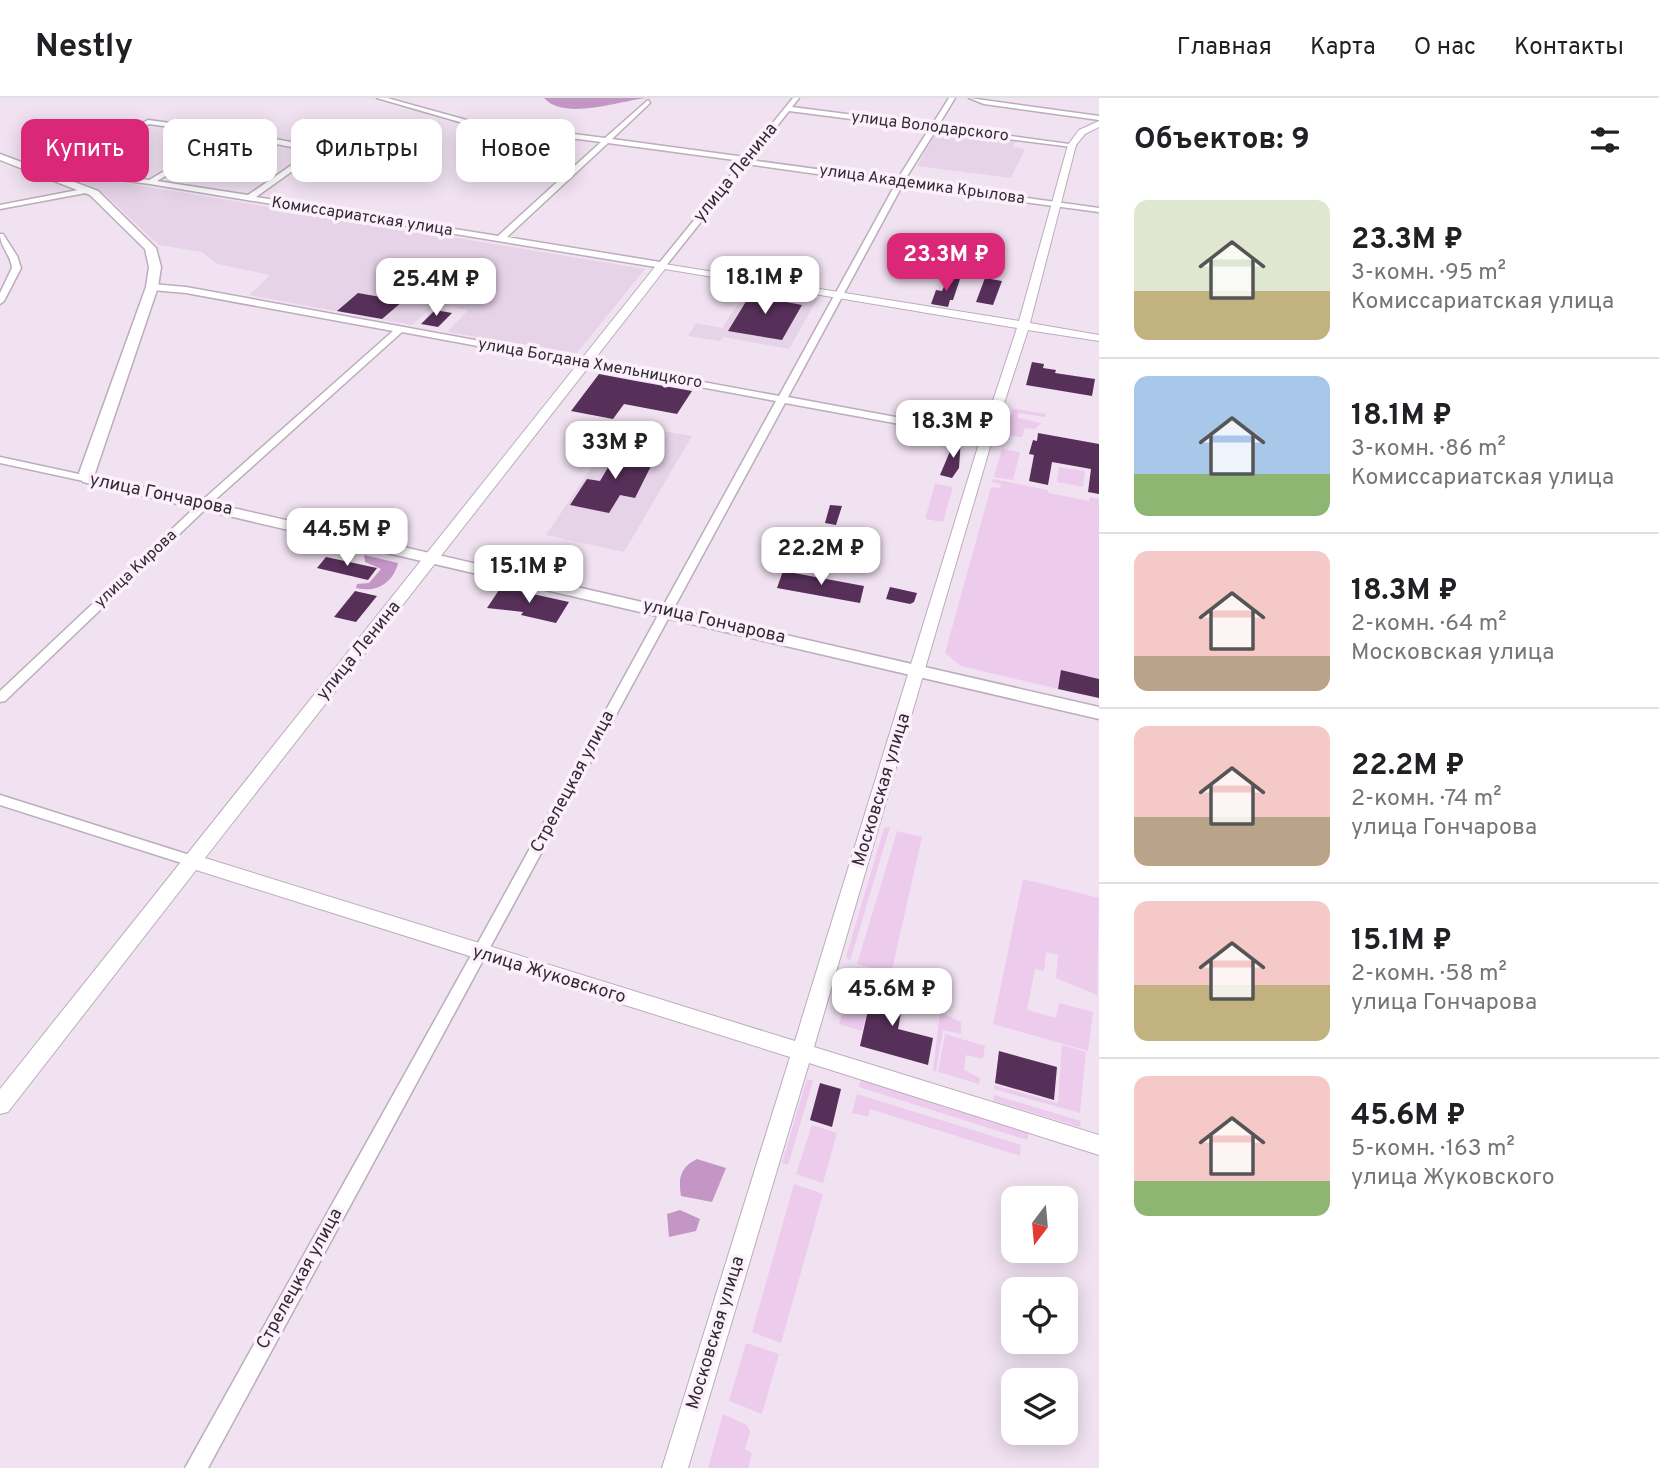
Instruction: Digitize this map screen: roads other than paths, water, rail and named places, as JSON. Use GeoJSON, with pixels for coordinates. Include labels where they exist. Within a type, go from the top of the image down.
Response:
{"type":"FeatureCollection","features":[{"type":"Feature","properties":{"kind":"main road","name":"Комиссариатская улица"},"geometry":{"type":"LineString","coordinates":[[0,157],[21,164]]}},
{"type":"Feature","properties":{"kind":"main road"},"geometry":{"type":"LineString","coordinates":[[68,182],[88,190],[150,248],[156,265],[152,287],[86,473],[88,479]]}},
{"type":"Feature","properties":{"kind":"main road","name":"улица Гончарова"},"geometry":{"type":"LineString","coordinates":[[88,479],[1099,712]]}},
{"type":"Feature","properties":{"kind":"street","name":"улица Академика Крылова"},"geometry":{"type":"LineString","coordinates":[[380,98],[470,123],[1099,210]]}},
{"type":"Feature","properties":{"kind":"street","name":"улица Ленина"},"geometry":{"type":"LineString","coordinates":[[0,1105],[796,98]]}},
{"type":"Feature","properties":{"kind":"street","name":"Стрелецкая улица"},"geometry":{"type":"LineString","coordinates":[[196,1468],[480,954],[900,182],[952,98]]}},
{"type":"Feature","properties":{"kind":"street"},"geometry":{"type":"LineString","coordinates":[[972,98],[1099,118]]}},
{"type":"Feature","properties":{"kind":"street"},"geometry":{"type":"LineString","coordinates":[[500,239],[648,102]]}},
{"type":"Feature","properties":{"kind":"street","name":"улица Володарского"},"geometry":{"type":"LineString","coordinates":[[788,109],[1072,145]]}},
{"type":"Feature","properties":{"kind":"street"},"geometry":{"type":"LineString","coordinates":[[1072,145],[1082,132],[1099,124]]}},
{"type":"Feature","properties":{"kind":"street","name":"Московская улица"},"geometry":{"type":"LineString","coordinates":[[675,1468],[919,669],[987,437],[1024,325],[1072,145]]}},
{"type":"Feature","properties":{"kind":"street"},"geometry":{"type":"LineString","coordinates":[[249,198],[291,170]]}},
{"type":"Feature","properties":{"kind":"street"},"geometry":{"type":"LineString","coordinates":[[150,182],[163,174]]}},
{"type":"Feature","properties":{"kind":"street","name":"Комиссариатская улица"},"geometry":{"type":"LineString","coordinates":[[150,182],[1099,338]]}},
{"type":"Feature","properties":{"kind":"street"},"geometry":{"type":"LineString","coordinates":[[0,207],[88,190]]}},
{"type":"Feature","properties":{"kind":"street"},"geometry":{"type":"LineString","coordinates":[[0,236],[19,261],[18,268],[0,301]]}},
{"type":"Feature","properties":{"kind":"street","name":"улица Богдана Хмельницкого"},"geometry":{"type":"LineString","coordinates":[[152,287],[186,289],[987,437]]}},
{"type":"Feature","properties":{"kind":"street","name":"улица Кирова"},"geometry":{"type":"LineString","coordinates":[[0,698],[205,504],[399,330]]}},
{"type":"Feature","properties":{"kind":"street","name":"улица Гончарова"},"geometry":{"type":"LineString","coordinates":[[0,460],[88,479]]}},
{"type":"Feature","properties":{"kind":"street","name":"улица Жуковского"},"geometry":{"type":"LineString","coordinates":[[0,800],[480,954],[803,1051],[1099,1145]]}}]}
